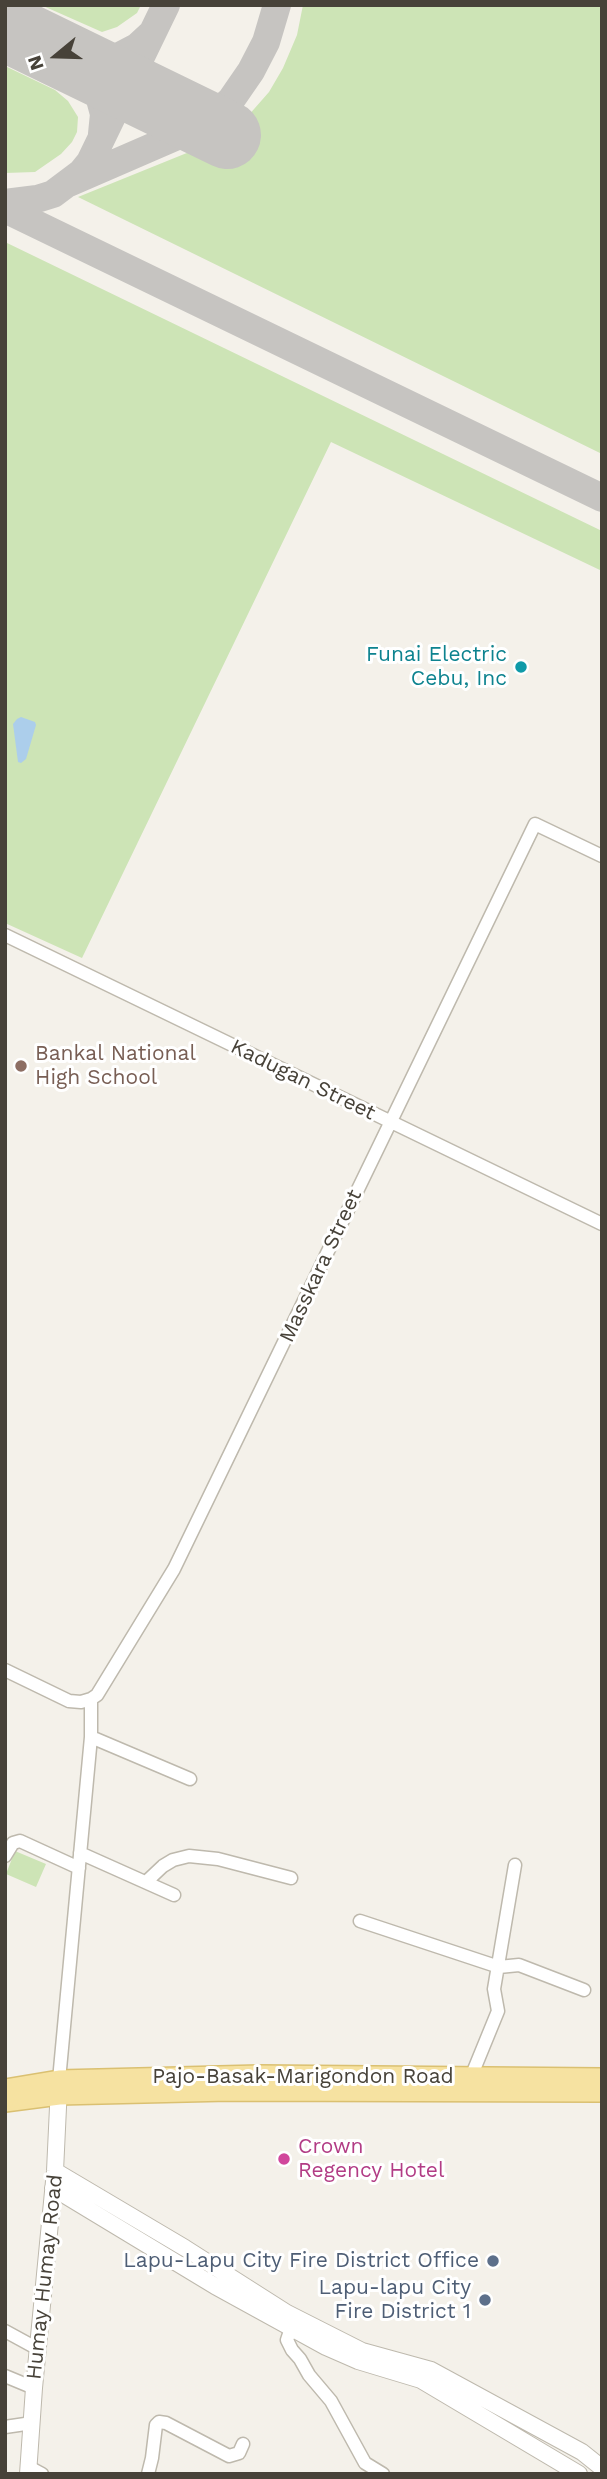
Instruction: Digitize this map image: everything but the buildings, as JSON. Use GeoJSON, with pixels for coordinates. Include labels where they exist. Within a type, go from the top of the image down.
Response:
{"type":"FeatureCollection","features":[{"type":"Feature","properties":{"kind":"main road","name":"Pajo-Basak-Marigondon Road"},"geometry":{"type":"LineString","coordinates":[[443,2085],[471,2077],[602,2077]]}},
{"type":"Feature","properties":{"kind":"main road","name":"Pajo-Basak-Marigondon Road"},"geometry":{"type":"LineString","coordinates":[[5,2088],[229,2091],[443,2085],[602,2092]]}},
{"type":"Feature","properties":{"kind":"main road","name":"Pajo-Basak-Marigondon Road"},"geometry":{"type":"LineString","coordinates":[[5,2102],[59,2087]]}},
{"type":"Feature","properties":{"kind":"street","name":"Masskara Street"},"geometry":{"type":"LineString","coordinates":[[91,1699],[97,1695],[174,1569],[535,824],[602,856]]}},
{"type":"Feature","properties":{"kind":"street","name":"Kadugan Street"},"geometry":{"type":"LineString","coordinates":[[5,935],[602,1224]]}},
{"type":"Feature","properties":{"kind":"street"},"geometry":{"type":"LineString","coordinates":[[5,1670],[69,1701],[91,1699],[90,1737],[59,2087]]}},
{"type":"Feature","properties":{"kind":"street"},"geometry":{"type":"LineString","coordinates":[[90,1737],[190,1779]]}},
{"type":"Feature","properties":{"kind":"street"},"geometry":{"type":"LineString","coordinates":[[5,1856],[13,1843],[20,1841],[79,1868]]}},
{"type":"Feature","properties":{"kind":"street"},"geometry":{"type":"LineString","coordinates":[[80,1853],[174,1895]]}},
{"type":"Feature","properties":{"kind":"street"},"geometry":{"type":"LineString","coordinates":[[146,1882],[173,1860],[189,1856],[218,1859],[290,1878]]}},
{"type":"Feature","properties":{"kind":"street"},"geometry":{"type":"LineString","coordinates":[[471,2077],[498,2011],[494,1989],[515,1865]]}},
{"type":"Feature","properties":{"kind":"street"},"geometry":{"type":"LineString","coordinates":[[360,1921],[499,1967],[519,1965],[584,1990]]}},
{"type":"Feature","properties":{"kind":"street","name":"Humay Humay Road"},"geometry":{"type":"LineString","coordinates":[[33,2472],[34,2388],[55,2180],[59,2087]]}},
{"type":"Feature","properties":{"kind":"street"},"geometry":{"type":"LineString","coordinates":[[55,2180],[180,2255],[291,2328],[358,2361],[421,2379],[579,2474]]}},
{"type":"Feature","properties":{"kind":"street"},"geometry":{"type":"LineString","coordinates":[[180,2255],[362,2351],[431,2370],[582,2452],[602,2468]]}},
{"type":"Feature","properties":{"kind":"street"},"geometry":{"type":"LineString","coordinates":[[291,2328],[287,2337],[289,2345],[331,2401],[363,2469],[383,2474]]}},
{"type":"Feature","properties":{"kind":"street"},"geometry":{"type":"LineString","coordinates":[[5,2331],[38,2349]]}},
{"type":"Feature","properties":{"kind":"street"},"geometry":{"type":"LineString","coordinates":[[5,2376],[34,2388]]}},
{"type":"Feature","properties":{"kind":"street"},"geometry":{"type":"LineString","coordinates":[[5,2427],[32,2423]]}},
{"type":"Feature","properties":{"kind":"street"},"geometry":{"type":"LineString","coordinates":[[148,2474],[156,2425],[159,2423],[166,2423],[229,2455],[239,2453],[243,2444]]}},
{"type":"Feature","properties":{"kind":"green space"},"geometry":{"type":"Polygon","coordinates":[[[41,5],[141,5],[137,13],[117,27],[102,32],[41,5]]]}},
{"type":"Feature","properties":{"kind":"green space"},"geometry":{"type":"Polygon","coordinates":[[[303,5],[602,5],[602,454],[78,197],[214,142],[240,125],[269,92],[283,68],[297,35],[303,5]]]}},
{"type":"Feature","properties":{"kind":"green space"},"geometry":{"type":"Polygon","coordinates":[[[5,66],[55,90],[68,101],[78,117],[77,132],[72,142],[61,154],[35,172],[5,173],[5,66]]]}},
{"type":"Feature","properties":{"kind":"green space"},"geometry":{"type":"Polygon","coordinates":[[[5,242],[602,531],[602,571],[331,442],[82,958],[5,923],[5,242]]]}},
{"type":"Feature","properties":{"kind":"green space"},"geometry":{"type":"Polygon","coordinates":[[[15,1851],[46,1864],[36,1887],[6,1874],[15,1851]]]}},
{"type":"Feature","properties":{"kind":"water"},"geometry":{"type":"Polygon","coordinates":[[[21,717],[35,722],[36,725],[26,759],[21,763],[18,762],[13,724],[21,717]]]}},
{"type":"Feature","properties":{"kind":"taxiway"},"geometry":{"type":"LineString","coordinates":[[5,203],[53,194],[81,173],[90,162],[166,5]]}},
{"type":"Feature","properties":{"kind":"taxiway"},"geometry":{"type":"LineString","coordinates":[[69,183],[182,134],[209,119],[231,100],[251,71],[266,42],[277,5]]}},
{"type":"Feature","properties":{"kind":"taxiway"},"geometry":{"type":"LineString","coordinates":[[70,58],[84,61],[112,60],[137,47],[150,35]]}},
{"type":"Feature","properties":{"kind":"taxiway"},"geometry":{"type":"LineString","coordinates":[[70,58],[81,66],[97,88],[104,114],[102,134]]}},
{"type":"Feature","properties":{"kind":"taxiway"},"geometry":{"type":"LineString","coordinates":[[5,209],[602,498]]}},
{"type":"Feature","properties":{"kind":"runway"},"geometry":{"type":"LineString","coordinates":[[5,27],[227,135]]}},
{"type":"Feature","properties":{"kind":"place","name":"Funai Electric Cebu, Inc"},"geometry":{"type":"Point","coordinates":[521,667]}},
{"type":"Feature","properties":{"kind":"place","name":"Bankal National High School"},"geometry":{"type":"Point","coordinates":[21,1066]}},
{"type":"Feature","properties":{"kind":"place","name":"Crown Regency Hotel"},"geometry":{"type":"Point","coordinates":[284,2159]}},
{"type":"Feature","properties":{"kind":"place","name":"Lapu-Lapu City Fire District Office"},"geometry":{"type":"Point","coordinates":[493,2261]}},
{"type":"Feature","properties":{"kind":"place","name":"Lapu-lapu City Fire District 1"},"geometry":{"type":"Point","coordinates":[485,2300]}}]}
